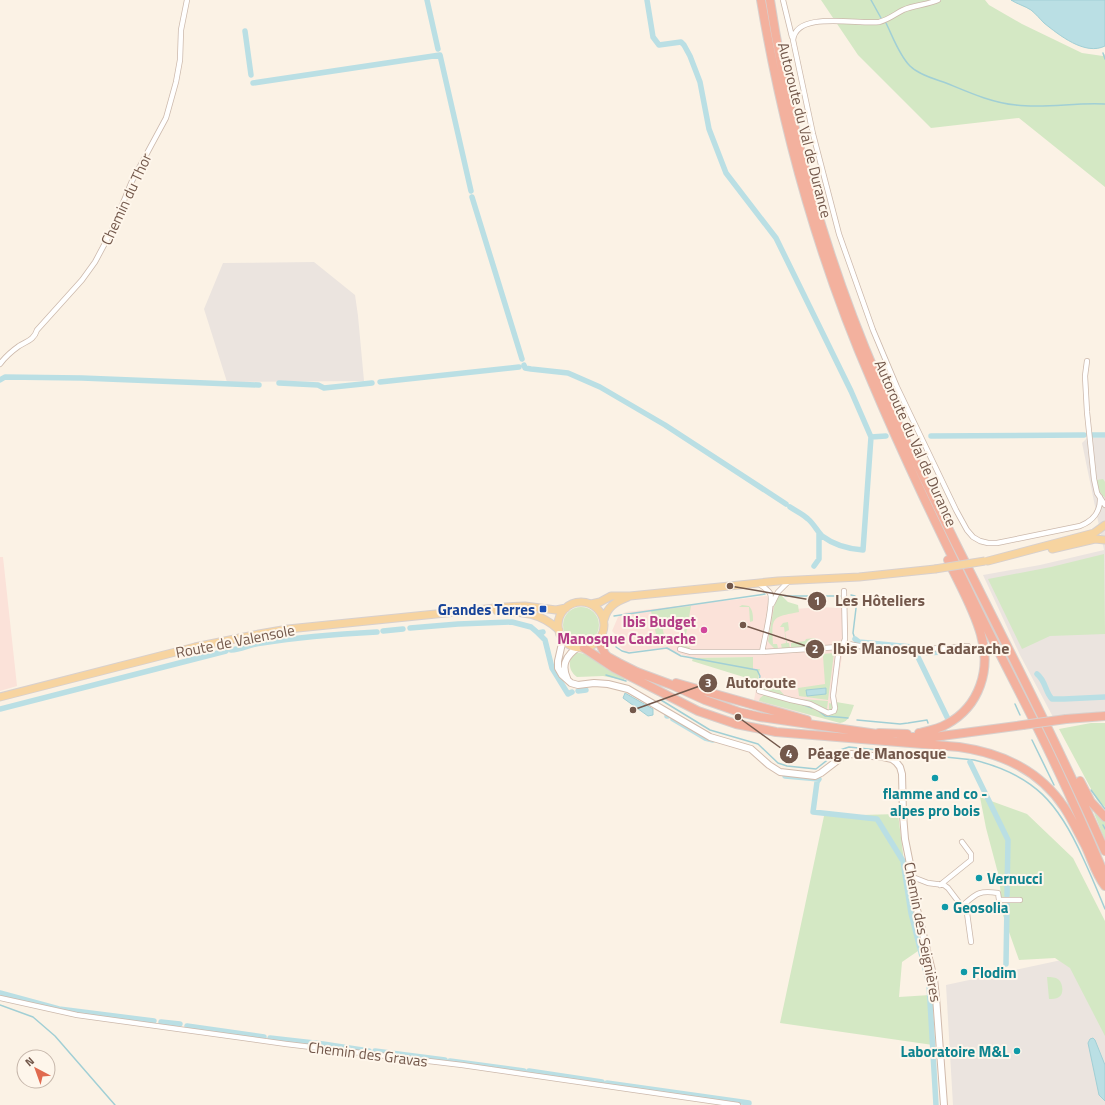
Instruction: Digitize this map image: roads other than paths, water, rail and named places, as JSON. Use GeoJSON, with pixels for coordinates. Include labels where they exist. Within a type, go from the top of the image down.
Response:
{"type":"FeatureCollection","features":[{"type":"Feature","properties":{"kind":"highway","name":"Autoroute du Val de Durance"},"geometry":{"type":"LineString","coordinates":[[761,0],[790,143],[822,252],[867,370],[913,475],[1041,736],[1105,876]]}},
{"type":"Feature","properties":{"kind":"highway","name":"Autoroute du Val de Durance"},"geometry":{"type":"LineString","coordinates":[[770,0],[786,94],[812,197],[829,250],[876,376],[913,457],[1079,793],[1105,852]]}},
{"type":"Feature","properties":{"kind":"highway"},"geometry":{"type":"LineString","coordinates":[[864,733],[918,734],[947,724],[960,716],[972,703],[980,688],[984,673],[983,645],[979,627],[944,552],[913,475]]}},
{"type":"Feature","properties":{"kind":"highway"},"geometry":{"type":"LineString","coordinates":[[598,640],[603,651],[608,657],[697,700],[756,720],[837,729]]}},
{"type":"Feature","properties":{"kind":"highway"},"geometry":{"type":"LineString","coordinates":[[580,648],[614,668],[698,711],[736,724],[761,730],[972,748],[1006,759],[1030,772],[1045,785],[1064,806],[1105,886]]}},
{"type":"Feature","properties":{"kind":"highway"},"geometry":{"type":"LineString","coordinates":[[646,675],[705,700],[739,712],[760,717],[864,733],[891,736],[934,737],[1024,727]]}},
{"type":"Feature","properties":{"kind":"highway"},"geometry":{"type":"LineString","coordinates":[[646,675],[837,729]]}},
{"type":"Feature","properties":{"kind":"highway"},"geometry":{"type":"LineString","coordinates":[[672,685],[752,708],[837,729]]}},
{"type":"Feature","properties":{"kind":"highway"},"geometry":{"type":"LineString","coordinates":[[1034,701],[1044,711],[1087,795],[1095,807],[1105,817]]}},
{"type":"Feature","properties":{"kind":"highway"},"geometry":{"type":"LineString","coordinates":[[888,741],[938,739],[1105,716]]}},
{"type":"Feature","properties":{"kind":"highway"},"geometry":{"type":"LineString","coordinates":[[1067,721],[1105,720]]}},
{"type":"Feature","properties":{"kind":"main road"},"geometry":{"type":"LineString","coordinates":[[987,561],[1094,533],[1105,525]]}},
{"type":"Feature","properties":{"kind":"main road"},"geometry":{"type":"LineString","coordinates":[[591,604],[600,602],[611,596],[630,596],[790,580],[859,577],[936,569],[1010,558],[1095,539],[1105,540]]}},
{"type":"Feature","properties":{"kind":"main road"},"geometry":{"type":"LineString","coordinates":[[604,620],[599,611],[591,604],[577,602],[566,608],[559,620],[559,630],[563,639],[567,643],[580,648],[592,645],[602,634],[607,611],[612,604],[630,596]]}},
{"type":"Feature","properties":{"kind":"main road","name":"Route de Valensole"},"geometry":{"type":"LineString","coordinates":[[0,697],[196,647],[288,629],[522,605],[551,610],[566,608]]}},
{"type":"Feature","properties":{"kind":"main road","name":"Route de Valensole"},"geometry":{"type":"LineString","coordinates":[[475,610],[529,613],[547,620],[559,630]]}},
{"type":"Feature","properties":{"kind":"street","name":"Chemin du Thor"},"geometry":{"type":"LineString","coordinates":[[0,364],[17,348],[30,341],[35,336],[37,330],[45,320],[88,272],[111,232],[132,181],[159,132],[168,110],[176,82],[180,60],[181,30],[187,0]]}},
{"type":"Feature","properties":{"kind":"street"},"geometry":{"type":"LineString","coordinates":[[783,0],[839,234],[858,289],[873,330],[897,387],[967,530],[977,539],[988,543],[1007,542],[1064,530],[1084,524],[1093,518],[1100,506],[1100,497]]}},
{"type":"Feature","properties":{"kind":"street"},"geometry":{"type":"LineString","coordinates":[[793,40],[796,29],[806,24],[827,22],[877,22],[886,20],[907,9],[930,4],[938,0]]}},
{"type":"Feature","properties":{"kind":"street"},"geometry":{"type":"LineString","coordinates":[[1087,361],[1085,376],[1095,487],[1105,505]]}},
{"type":"Feature","properties":{"kind":"street"},"geometry":{"type":"LineString","coordinates":[[1100,497],[1105,501]]}},
{"type":"Feature","properties":{"kind":"street"},"geometry":{"type":"LineString","coordinates":[[771,606],[778,592],[790,580]]}},
{"type":"Feature","properties":{"kind":"street"},"geometry":{"type":"LineString","coordinates":[[757,583],[769,592],[771,598],[771,606],[762,652]]}},
{"type":"Feature","properties":{"kind":"street"},"geometry":{"type":"LineString","coordinates":[[680,649],[691,652],[762,652],[839,647],[844,643],[845,634],[844,591]]}},
{"type":"Feature","properties":{"kind":"street"},"geometry":{"type":"LineString","coordinates":[[563,639],[558,664],[561,674],[568,681]]}},
{"type":"Feature","properties":{"kind":"street"},"geometry":{"type":"LineString","coordinates":[[844,643],[896,650],[968,646]]}},
{"type":"Feature","properties":{"kind":"street"},"geometry":{"type":"LineString","coordinates":[[759,691],[810,704],[828,713],[832,712],[835,709],[833,696],[839,647]]}},
{"type":"Feature","properties":{"kind":"street"},"geometry":{"type":"LineString","coordinates":[[568,681],[564,672],[564,664],[568,655],[580,648]]}},
{"type":"Feature","properties":{"kind":"street","name":"Chemin des Seignières"},"geometry":{"type":"LineString","coordinates":[[568,681],[578,685],[594,683],[608,684],[628,689],[710,737],[751,749],[780,772],[808,776],[818,775],[835,761],[847,754],[884,757],[892,759],[898,764],[902,774],[903,815],[905,838],[910,864],[911,885],[935,985],[944,1105]]}},
{"type":"Feature","properties":{"kind":"street"},"geometry":{"type":"LineString","coordinates":[[940,885],[971,860],[971,854],[962,842]]}},
{"type":"Feature","properties":{"kind":"street"},"geometry":{"type":"LineString","coordinates":[[910,876],[948,888],[966,913],[971,942]]}},
{"type":"Feature","properties":{"kind":"street"},"geometry":{"type":"LineString","coordinates":[[962,906],[981,892],[998,893],[1000,906]]}},
{"type":"Feature","properties":{"kind":"street"},"geometry":{"type":"LineString","coordinates":[[1000,900],[1020,900]]}},
{"type":"Feature","properties":{"kind":"street","name":"Chemin des Gravas"},"geometry":{"type":"LineString","coordinates":[[0,998],[77,1015],[286,1044],[462,1065],[738,1105]]}},
{"type":"Feature","properties":{"kind":"water"},"geometry":{"type":"Polygon","coordinates":[[[1011,0],[1105,0],[1105,46],[1089,48],[1073,43],[1050,28],[1031,10],[1011,0]]]}},
{"type":"Feature","properties":{"kind":"water"},"geometry":{"type":"Polygon","coordinates":[[[826,688],[826,694],[807,696],[806,690],[826,688]]]}},
{"type":"Feature","properties":{"kind":"water"},"geometry":{"type":"Polygon","coordinates":[[[625,693],[653,709],[653,715],[648,716],[623,698],[625,693]]]}},
{"type":"Feature","properties":{"kind":"water"},"geometry":{"type":"Polygon","coordinates":[[[1093,1038],[1105,1065],[1105,1101],[1099,1095],[1088,1043],[1090,1039],[1093,1038]]]}},
{"type":"Feature","properties":{"kind":"waterway"},"geometry":{"type":"LineString","coordinates":[[427,0],[438,49]]}},
{"type":"Feature","properties":{"kind":"waterway"},"geometry":{"type":"LineString","coordinates":[[647,0],[653,37],[659,45],[681,42],[690,56],[700,82],[709,129],[726,173],[776,238],[851,391],[871,437],[863,550],[852,549],[831,542],[822,536],[806,517],[790,507]]}},
{"type":"Feature","properties":{"kind":"waterway"},"geometry":{"type":"LineString","coordinates":[[871,0],[881,18]]}},
{"type":"Feature","properties":{"kind":"waterway"},"geometry":{"type":"LineString","coordinates":[[886,23],[896,46],[906,62],[918,72],[989,100],[1027,106],[1105,104]]}},
{"type":"Feature","properties":{"kind":"waterway"},"geometry":{"type":"LineString","coordinates":[[245,31],[251,75]]}},
{"type":"Feature","properties":{"kind":"waterway"},"geometry":{"type":"LineString","coordinates":[[1103,53],[1105,59]]}},
{"type":"Feature","properties":{"kind":"waterway"},"geometry":{"type":"LineString","coordinates":[[253,83],[440,55],[471,191]]}},
{"type":"Feature","properties":{"kind":"waterway"},"geometry":{"type":"LineString","coordinates":[[472,197],[522,359]]}},
{"type":"Feature","properties":{"kind":"waterway"},"geometry":{"type":"LineString","coordinates":[[524,365],[525,368],[568,373],[600,387],[665,425],[786,504]]}},
{"type":"Feature","properties":{"kind":"waterway"},"geometry":{"type":"LineString","coordinates":[[380,382],[519,367]]}},
{"type":"Feature","properties":{"kind":"waterway"},"geometry":{"type":"LineString","coordinates":[[0,380],[5,377],[82,378],[259,385]]}},
{"type":"Feature","properties":{"kind":"waterway"},"geometry":{"type":"LineString","coordinates":[[279,383],[318,385],[324,388],[372,383]]}},
{"type":"Feature","properties":{"kind":"waterway"},"geometry":{"type":"LineString","coordinates":[[931,436],[1084,435]]}},
{"type":"Feature","properties":{"kind":"waterway"},"geometry":{"type":"LineString","coordinates":[[1092,435],[1105,435]]}},
{"type":"Feature","properties":{"kind":"waterway"},"geometry":{"type":"LineString","coordinates":[[871,437],[886,436]]}},
{"type":"Feature","properties":{"kind":"waterway"},"geometry":{"type":"LineString","coordinates":[[814,566],[819,559],[819,533]]}},
{"type":"Feature","properties":{"kind":"waterway"},"geometry":{"type":"LineString","coordinates":[[614,616],[765,594]]}},
{"type":"Feature","properties":{"kind":"waterway"},"geometry":{"type":"LineString","coordinates":[[851,595],[855,596],[857,600],[853,633],[855,639]]}},
{"type":"Feature","properties":{"kind":"waterway"},"geometry":{"type":"LineString","coordinates":[[785,596],[840,596]]}},
{"type":"Feature","properties":{"kind":"waterway"},"geometry":{"type":"LineString","coordinates":[[410,628],[512,622],[531,627],[538,633],[543,632]]}},
{"type":"Feature","properties":{"kind":"waterway"},"geometry":{"type":"LineString","coordinates":[[383,631],[403,629]]}},
{"type":"Feature","properties":{"kind":"waterway"},"geometry":{"type":"LineString","coordinates":[[231,650],[290,639],[377,632]]}},
{"type":"Feature","properties":{"kind":"waterway"},"geometry":{"type":"LineString","coordinates":[[538,633],[545,640],[552,668],[568,694],[572,692]]}},
{"type":"Feature","properties":{"kind":"waterway"},"geometry":{"type":"LineString","coordinates":[[855,639],[859,642],[912,647]]}},
{"type":"Feature","properties":{"kind":"waterway"},"geometry":{"type":"LineString","coordinates":[[616,647],[629,653],[667,648],[681,656],[757,670],[760,676],[758,686]]}},
{"type":"Feature","properties":{"kind":"waterway"},"geometry":{"type":"LineString","coordinates":[[0,709],[226,651]]}},
{"type":"Feature","properties":{"kind":"waterway"},"geometry":{"type":"LineString","coordinates":[[921,653],[968,651]]}},
{"type":"Feature","properties":{"kind":"waterway"},"geometry":{"type":"LineString","coordinates":[[916,653],[947,717]]}},
{"type":"Feature","properties":{"kind":"waterway"},"geometry":{"type":"LineString","coordinates":[[1037,674],[1042,680],[1052,699],[1105,697]]}},
{"type":"Feature","properties":{"kind":"waterway"},"geometry":{"type":"LineString","coordinates":[[606,675],[626,681]]}},
{"type":"Feature","properties":{"kind":"waterway"},"geometry":{"type":"LineString","coordinates":[[578,691],[586,690]]}},
{"type":"Feature","properties":{"kind":"waterway"},"geometry":{"type":"LineString","coordinates":[[661,700],[710,730],[758,744],[778,763],[787,766],[816,769],[840,750],[849,747],[974,760],[995,766],[1013,774],[1029,783],[1054,807],[1074,839],[1105,909]]}},
{"type":"Feature","properties":{"kind":"waterway"},"geometry":{"type":"LineString","coordinates":[[801,704],[812,708]]}},
{"type":"Feature","properties":{"kind":"waterway"},"geometry":{"type":"LineString","coordinates":[[1015,704],[1020,715]]}},
{"type":"Feature","properties":{"kind":"waterway"},"geometry":{"type":"LineString","coordinates":[[816,709],[825,716],[848,718]]}},
{"type":"Feature","properties":{"kind":"waterway"},"geometry":{"type":"LineString","coordinates":[[673,719],[705,738],[713,740]]}},
{"type":"Feature","properties":{"kind":"waterway"},"geometry":{"type":"LineString","coordinates":[[857,720],[900,724],[927,720],[928,723]]}},
{"type":"Feature","properties":{"kind":"waterway"},"geometry":{"type":"LineString","coordinates":[[1032,740],[1054,785]]}},
{"type":"Feature","properties":{"kind":"waterway"},"geometry":{"type":"LineString","coordinates":[[970,762],[1008,840],[1007,895]]}},
{"type":"Feature","properties":{"kind":"waterway"},"geometry":{"type":"LineString","coordinates":[[785,776],[819,779],[817,782],[813,812],[877,819],[903,861],[911,913],[929,984],[936,1105]]}},
{"type":"Feature","properties":{"kind":"waterway"},"geometry":{"type":"LineString","coordinates":[[1091,790],[1105,809]]}},
{"type":"Feature","properties":{"kind":"waterway"},"geometry":{"type":"LineString","coordinates":[[1103,825],[1105,829]]}},
{"type":"Feature","properties":{"kind":"waterway"},"geometry":{"type":"LineString","coordinates":[[1006,964],[1007,904]]}},
{"type":"Feature","properties":{"kind":"waterway"},"geometry":{"type":"LineString","coordinates":[[0,993],[59,1009],[154,1021]]}},
{"type":"Feature","properties":{"kind":"waterway"},"geometry":{"type":"LineString","coordinates":[[0,1005],[33,1017],[55,1036],[115,1105]]}},
{"type":"Feature","properties":{"kind":"waterway"},"geometry":{"type":"LineString","coordinates":[[161,1022],[180,1024]]}},
{"type":"Feature","properties":{"kind":"waterway"},"geometry":{"type":"LineString","coordinates":[[187,1026],[264,1037]]}},
{"type":"Feature","properties":{"kind":"waterway"},"geometry":{"type":"LineString","coordinates":[[270,1038],[369,1051]]}},
{"type":"Feature","properties":{"kind":"waterway"},"geometry":{"type":"LineString","coordinates":[[375,1051],[445,1060]]}},
{"type":"Feature","properties":{"kind":"waterway"},"geometry":{"type":"LineString","coordinates":[[450,1061],[524,1071]]}},
{"type":"Feature","properties":{"kind":"waterway"},"geometry":{"type":"LineString","coordinates":[[529,1071],[602,1082]]}},
{"type":"Feature","properties":{"kind":"waterway"},"geometry":{"type":"LineString","coordinates":[[607,1083],[749,1103]]}},
{"type":"Feature","properties":{"kind":"place","name":"Les Hôteliers"},"geometry":{"type":"Point","coordinates":[730,586]}},
{"type":"Feature","properties":{"kind":"place","name":"Grandes Terres"},"geometry":{"type":"Point","coordinates":[543,609]}},
{"type":"Feature","properties":{"kind":"place","name":"Ibis Manosque Cadarache"},"geometry":{"type":"Point","coordinates":[743,625]}},
{"type":"Feature","properties":{"kind":"place","name":"Ibis Budget Manosque Cadarache"},"geometry":{"type":"Point","coordinates":[704,630]}},
{"type":"Feature","properties":{"kind":"place","name":"Autoroute"},"geometry":{"type":"Point","coordinates":[633,710]}},
{"type":"Feature","properties":{"kind":"place","name":"Péage de Manosque"},"geometry":{"type":"Point","coordinates":[738,717]}},
{"type":"Feature","properties":{"kind":"place","name":"flamme and co - alpes pro bois"},"geometry":{"type":"Point","coordinates":[935,778]}},
{"type":"Feature","properties":{"kind":"place","name":"Vernucci"},"geometry":{"type":"Point","coordinates":[979,878]}},
{"type":"Feature","properties":{"kind":"place","name":"Geosolia"},"geometry":{"type":"Point","coordinates":[945,907]}},
{"type":"Feature","properties":{"kind":"place","name":"Flodim"},"geometry":{"type":"Point","coordinates":[964,972]}},
{"type":"Feature","properties":{"kind":"place","name":"Laboratoire M&L"},"geometry":{"type":"Point","coordinates":[1017,1051]}}]}
